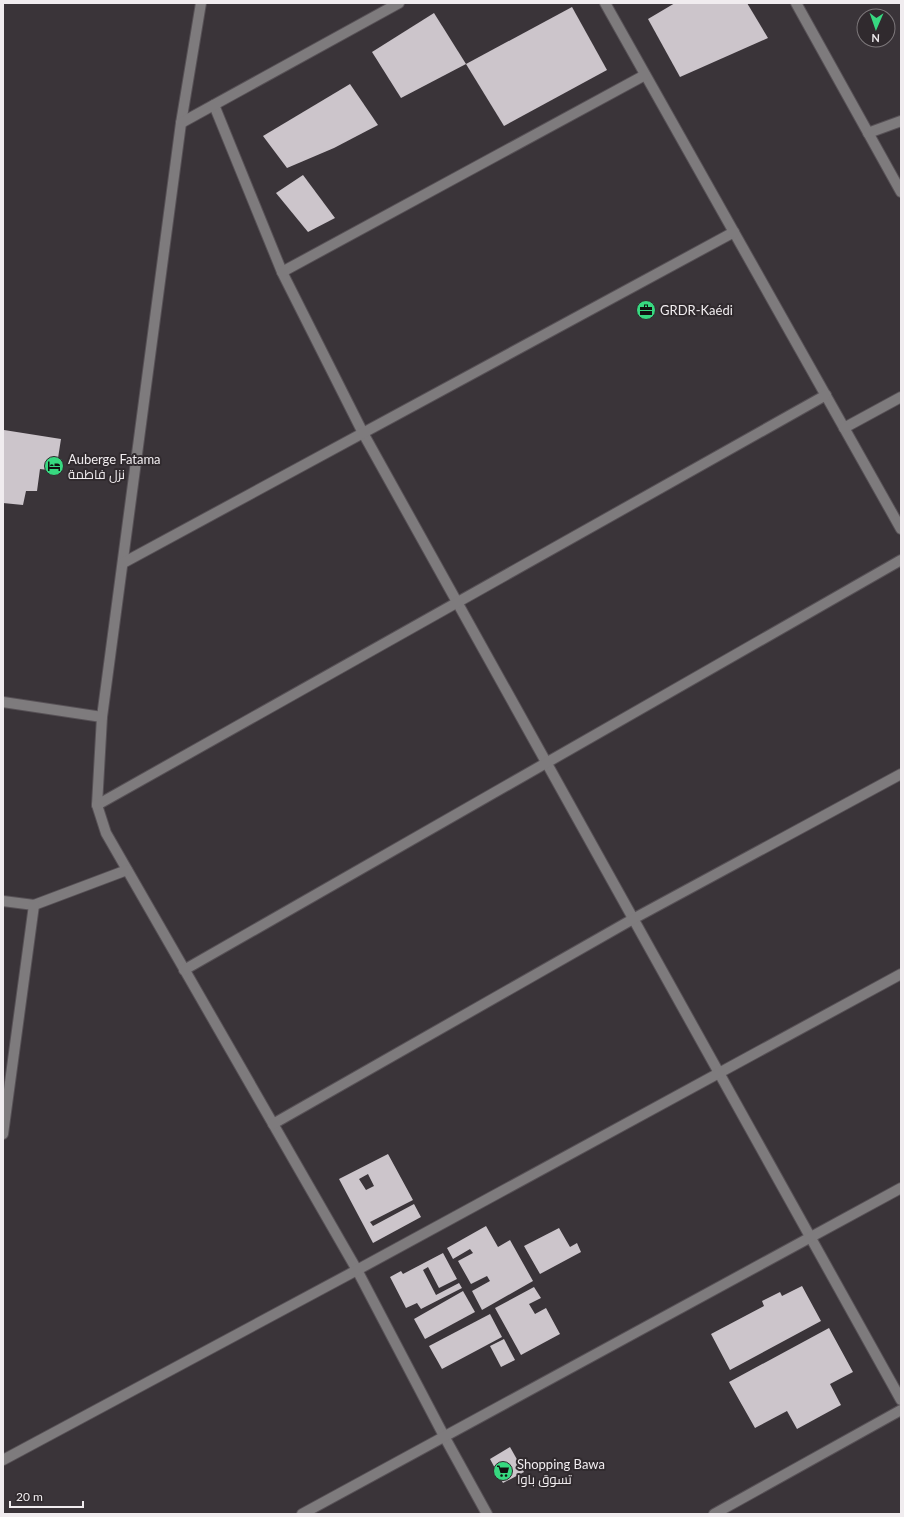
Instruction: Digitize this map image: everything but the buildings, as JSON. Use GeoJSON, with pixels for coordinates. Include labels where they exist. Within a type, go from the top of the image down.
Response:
{"type":"FeatureCollection","features":[{"type":"Feature","properties":{"kind":"street"},"geometry":{"type":"LineString","coordinates":[[202,3],[181,123],[102,717],[97,805],[106,833],[357,1270],[444,1436],[487,1514]]}},
{"type":"Feature","properties":{"kind":"street"},"geometry":{"type":"LineString","coordinates":[[181,123],[399,3]]}},
{"type":"Feature","properties":{"kind":"street"},"geometry":{"type":"LineString","coordinates":[[796,3],[901,192]]}},
{"type":"Feature","properties":{"kind":"street"},"geometry":{"type":"LineString","coordinates":[[609,4],[645,75],[901,529]]}},
{"type":"Feature","properties":{"kind":"street"},"geometry":{"type":"LineString","coordinates":[[282,272],[645,75]]}},
{"type":"Feature","properties":{"kind":"street"},"geometry":{"type":"LineString","coordinates":[[214,105],[282,272],[363,433],[901,1400]]}},
{"type":"Feature","properties":{"kind":"street"},"geometry":{"type":"LineString","coordinates":[[868,133],[901,121]]}},
{"type":"Feature","properties":{"kind":"street"},"geometry":{"type":"LineString","coordinates":[[123,563],[734,232]]}},
{"type":"Feature","properties":{"kind":"street"},"geometry":{"type":"LineString","coordinates":[[97,805],[826,395]]}},
{"type":"Feature","properties":{"kind":"street"},"geometry":{"type":"LineString","coordinates":[[844,428],[901,397]]}},
{"type":"Feature","properties":{"kind":"street"},"geometry":{"type":"LineString","coordinates":[[184,970],[901,560]]}},
{"type":"Feature","properties":{"kind":"street"},"geometry":{"type":"LineString","coordinates":[[3,702],[102,717]]}},
{"type":"Feature","properties":{"kind":"street"},"geometry":{"type":"LineString","coordinates":[[273,1124],[633,919],[901,774]]}},
{"type":"Feature","properties":{"kind":"street"},"geometry":{"type":"LineString","coordinates":[[3,901],[34,905],[127,870]]}},
{"type":"Feature","properties":{"kind":"street"},"geometry":{"type":"LineString","coordinates":[[3,1134],[34,905]]}},
{"type":"Feature","properties":{"kind":"street"},"geometry":{"type":"LineString","coordinates":[[3,1460],[357,1270],[901,974]]}},
{"type":"Feature","properties":{"kind":"street"},"geometry":{"type":"LineString","coordinates":[[302,1514],[901,1188]]}},
{"type":"Feature","properties":{"kind":"street"},"geometry":{"type":"LineString","coordinates":[[714,1514],[901,1410]]}},
{"type":"Feature","properties":{"kind":"place","name":"GRDR-Kaédi"},"geometry":{"type":"Point","coordinates":[646,310]}},
{"type":"Feature","properties":{"kind":"place","name":"Auberge Fatama نزل فاطمة"},"geometry":{"type":"Point","coordinates":[54,466]}},
{"type":"Feature","properties":{"kind":"place","name":"Shopping Bawa تسوق باوا"},"geometry":{"type":"Point","coordinates":[503,1471]}}]}
